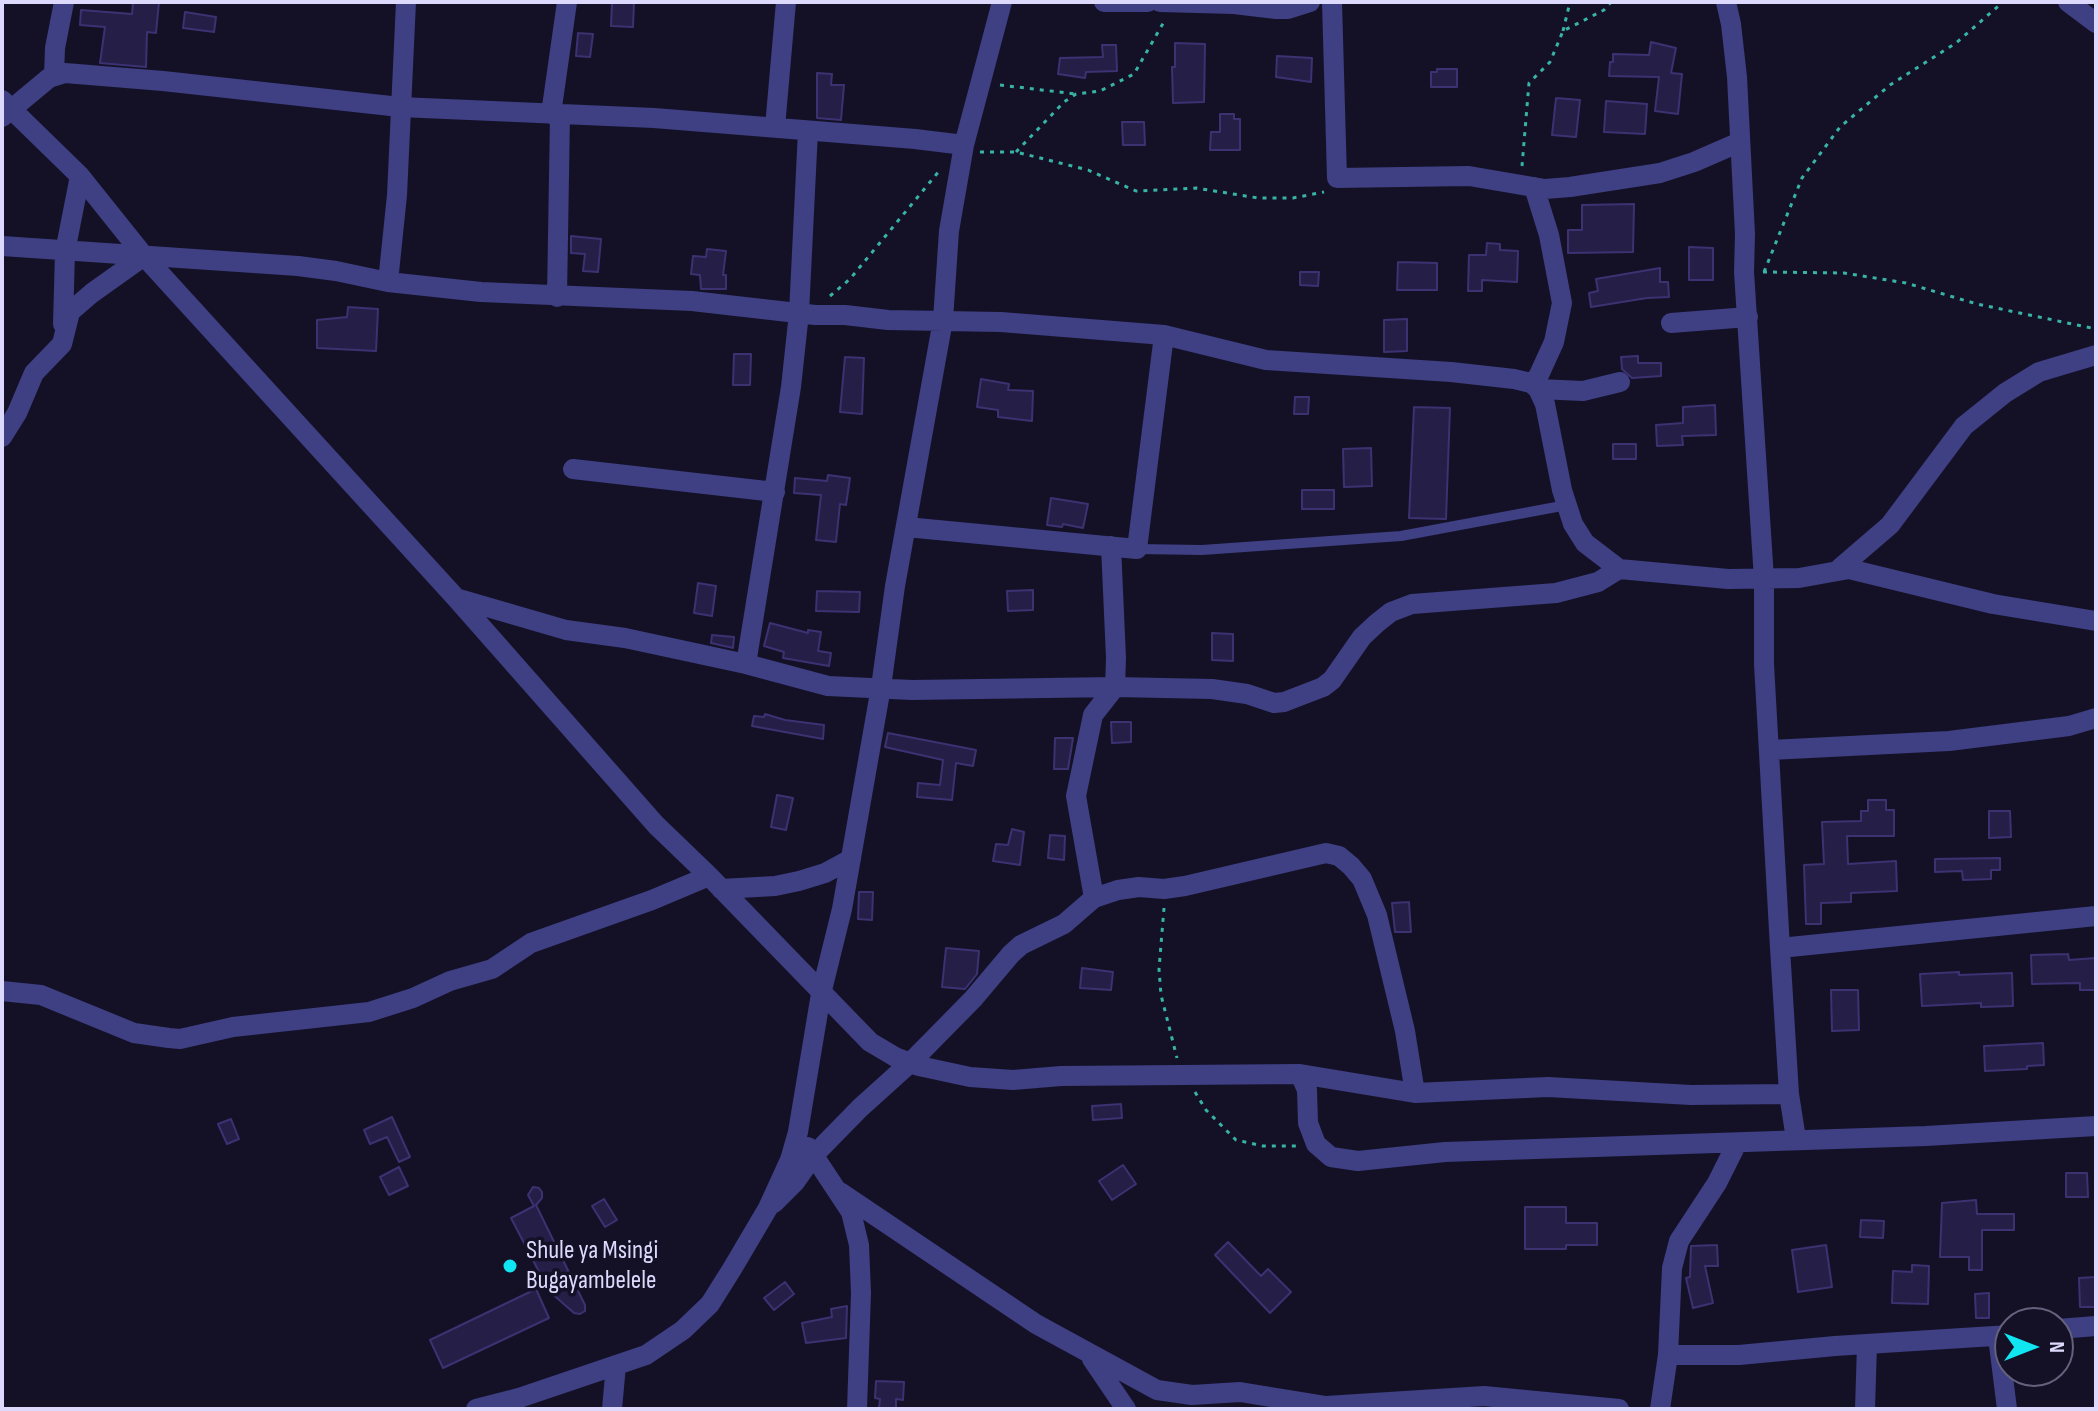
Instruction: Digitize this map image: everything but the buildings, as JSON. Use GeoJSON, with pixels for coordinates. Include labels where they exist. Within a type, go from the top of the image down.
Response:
{"type":"FeatureCollection","features":[{"type":"Feature","properties":{"kind":"street"},"geometry":{"type":"LineString","coordinates":[[54,75],[55,48],[64,2]]}},
{"type":"Feature","properties":{"kind":"street"},"geometry":{"type":"LineString","coordinates":[[388,282],[397,195],[406,2]]}},
{"type":"Feature","properties":{"kind":"street"},"geometry":{"type":"LineString","coordinates":[[557,297],[556,115],[567,2]]}},
{"type":"Feature","properties":{"kind":"street"},"geometry":{"type":"LineString","coordinates":[[775,127],[786,2]]}},
{"type":"Feature","properties":{"kind":"street"},"geometry":{"type":"LineString","coordinates":[[476,1409],[519,1398],[646,1355],[697,1318],[732,1269],[768,1208],[790,1160],[798,1132],[821,994],[851,859],[881,687],[943,320],[949,231],[964,145],[1002,2]]}},
{"type":"Feature","properties":{"kind":"street"},"geometry":{"type":"LineString","coordinates":[[1104,2],[1148,2]]}},
{"type":"Feature","properties":{"kind":"street"},"geometry":{"type":"LineString","coordinates":[[1160,2],[1288,9],[1310,2]]}},
{"type":"Feature","properties":{"kind":"street"},"geometry":{"type":"LineString","coordinates":[[1332,2],[1337,178],[1469,176],[1528,186],[1570,187],[1660,173],[1740,142]]}},
{"type":"Feature","properties":{"kind":"street"},"geometry":{"type":"LineString","coordinates":[[1726,2],[1737,77],[1745,234],[1754,272],[1748,317],[1764,579],[1764,664],[1789,1094],[1796,1139]]}},
{"type":"Feature","properties":{"kind":"street"},"geometry":{"type":"LineString","coordinates":[[2068,2],[2096,23]]}},
{"type":"Feature","properties":{"kind":"street"},"geometry":{"type":"LineString","coordinates":[[964,145],[775,127],[400,107],[65,73],[54,75],[5,110],[80,176],[144,256],[456,598],[656,825],[870,1042],[897,1058],[952,1074],[984,1078],[1300,1074],[1415,1093],[1548,1087],[1691,1095],[1789,1094]]}},
{"type":"Feature","properties":{"kind":"street"},"geometry":{"type":"LineString","coordinates":[[746,664],[791,387],[807,314],[808,131]]}},
{"type":"Feature","properties":{"kind":"street"},"geometry":{"type":"LineString","coordinates":[[62,344],[65,252],[80,176]]}},
{"type":"Feature","properties":{"kind":"street"},"geometry":{"type":"LineString","coordinates":[[1528,186],[1549,235],[1562,303],[1554,342],[1534,386]]}},
{"type":"Feature","properties":{"kind":"street"},"geometry":{"type":"LineString","coordinates":[[2,246],[298,266],[388,282],[557,297],[692,301],[807,314],[1001,322],[1164,335],[1266,360],[1451,372],[1583,391],[1620,382]]}},
{"type":"Feature","properties":{"kind":"street"},"geometry":{"type":"LineString","coordinates":[[2,437],[17,413],[34,373],[62,344],[70,312],[144,256]]}},
{"type":"Feature","properties":{"kind":"street"},"geometry":{"type":"LineString","coordinates":[[1671,323],[1748,317]]}},
{"type":"Feature","properties":{"kind":"street"},"geometry":{"type":"LineString","coordinates":[[906,527],[1137,549],[1164,335]]}},
{"type":"Feature","properties":{"kind":"street"},"geometry":{"type":"LineString","coordinates":[[1840,568],[1890,525],[1964,426],[2005,393],[2039,372],[2096,355]]}},
{"type":"Feature","properties":{"kind":"street"},"geometry":{"type":"LineString","coordinates":[[1534,386],[1545,404],[1573,524],[1585,543],[1619,569],[1728,579],[1764,579],[1799,578],[1840,568],[1993,604],[2096,621]]}},
{"type":"Feature","properties":{"kind":"street"},"geometry":{"type":"LineString","coordinates":[[573,469],[775,492]]}},
{"type":"Feature","properties":{"kind":"street"},"geometry":{"type":"LineString","coordinates":[[1094,898],[1076,796],[1093,715],[1115,687],[1111,546]]}},
{"type":"Feature","properties":{"kind":"street"},"geometry":{"type":"LineString","coordinates":[[456,598],[566,630],[625,638],[746,664],[828,686],[957,690],[1212,689],[1247,694],[1264,701],[1284,702],[1308,694],[1332,680],[1362,637],[1391,612],[1435,600],[1556,593],[1598,582],[1619,569]]}},
{"type":"Feature","properties":{"kind":"street"},"geometry":{"type":"LineString","coordinates":[[1770,750],[1949,741],[2069,726],[2096,718]]}},
{"type":"Feature","properties":{"kind":"street"},"geometry":{"type":"LineString","coordinates":[[768,1208],[795,1182],[814,1155],[911,1062],[1021,945],[1064,924],[1094,898],[1139,887],[1164,889],[1185,886],[1326,853],[1339,856],[1362,879],[1377,915],[1405,1031],[1415,1093]]}},
{"type":"Feature","properties":{"kind":"street"},"geometry":{"type":"LineString","coordinates":[[2,991],[41,995],[134,1033],[180,1039],[233,1027],[369,1012],[413,998],[450,981],[492,969],[531,943],[652,900],[715,882],[787,883],[825,873],[851,859]]}},
{"type":"Feature","properties":{"kind":"street"},"geometry":{"type":"LineString","coordinates":[[1780,948],[2096,916]]}},
{"type":"Feature","properties":{"kind":"street"},"geometry":{"type":"LineString","coordinates":[[1300,1074],[1307,1090],[1308,1123],[1316,1144],[1331,1157],[1358,1161],[1445,1152],[1926,1136],[2096,1126]]}},
{"type":"Feature","properties":{"kind":"street"},"geometry":{"type":"LineString","coordinates":[[798,1132],[851,1212],[861,1259],[857,1409]]}},
{"type":"Feature","properties":{"kind":"street"},"geometry":{"type":"LineString","coordinates":[[1660,1409],[1668,1355],[1672,1268],[1679,1241],[1717,1183],[1737,1143]]}},
{"type":"Feature","properties":{"kind":"street"},"geometry":{"type":"LineString","coordinates":[[840,1192],[1023,1316],[1157,1390],[1192,1395],[1240,1392],[1321,1408],[1484,1396],[1619,1409]]}},
{"type":"Feature","properties":{"kind":"street"},"geometry":{"type":"LineString","coordinates":[[2074,1328],[2096,1326]]}},
{"type":"Feature","properties":{"kind":"street"},"geometry":{"type":"LineString","coordinates":[[1668,1355],[1739,1355],[1994,1337]]}},
{"type":"Feature","properties":{"kind":"street"},"geometry":{"type":"LineString","coordinates":[[1865,1409],[1867,1345]]}},
{"type":"Feature","properties":{"kind":"street"},"geometry":{"type":"LineString","coordinates":[[1087,1353],[1126,1409]]}},
{"type":"Feature","properties":{"kind":"street"},"geometry":{"type":"LineString","coordinates":[[611,1407],[616,1365]]}},
{"type":"Feature","properties":{"kind":"street"},"geometry":{"type":"LineString","coordinates":[[2006,1387],[2007,1409]]}},
{"type":"Feature","properties":{"kind":"lane"},"geometry":{"type":"LineString","coordinates":[[1137,549],[1202,550],[1401,536],[1567,505]]}},
{"type":"Feature","properties":{"kind":"path"},"geometry":{"type":"LineString","coordinates":[[981,83],[1076,94],[1100,91],[1134,74],[1148,54],[1173,2]]}},
{"type":"Feature","properties":{"kind":"path"},"geometry":{"type":"LineString","coordinates":[[1528,186],[1529,83],[1550,62],[1563,31],[1570,2]]}},
{"type":"Feature","properties":{"kind":"path"},"geometry":{"type":"LineString","coordinates":[[1563,31],[1604,10],[1611,2]]}},
{"type":"Feature","properties":{"kind":"path"},"geometry":{"type":"LineString","coordinates":[[2003,2],[1956,43],[1890,85],[1840,127],[1802,178],[1754,272],[1844,273],[1906,283],[1977,304],[2096,329]]}},
{"type":"Feature","properties":{"kind":"path"},"geometry":{"type":"LineString","coordinates":[[1016,152],[1039,126],[1076,94]]}},
{"type":"Feature","properties":{"kind":"path"},"geometry":{"type":"LineString","coordinates":[[807,314],[850,279],[921,191],[964,145],[981,152],[1016,152],[1088,170],[1119,185],[1149,192],[1196,188],[1258,198],[1293,198],[1318,196],[1327,191],[1337,178]]}},
{"type":"Feature","properties":{"kind":"path"},"geometry":{"type":"LineString","coordinates":[[1164,889],[1159,969],[1161,995],[1182,1077],[1206,1110],[1236,1140],[1285,1148],[1316,1144]]}},
{"type":"Feature","properties":{"kind":"place","name":"Shule ya Msingi Bugayambelele"},"geometry":{"type":"Point","coordinates":[510,1266]}}]}
